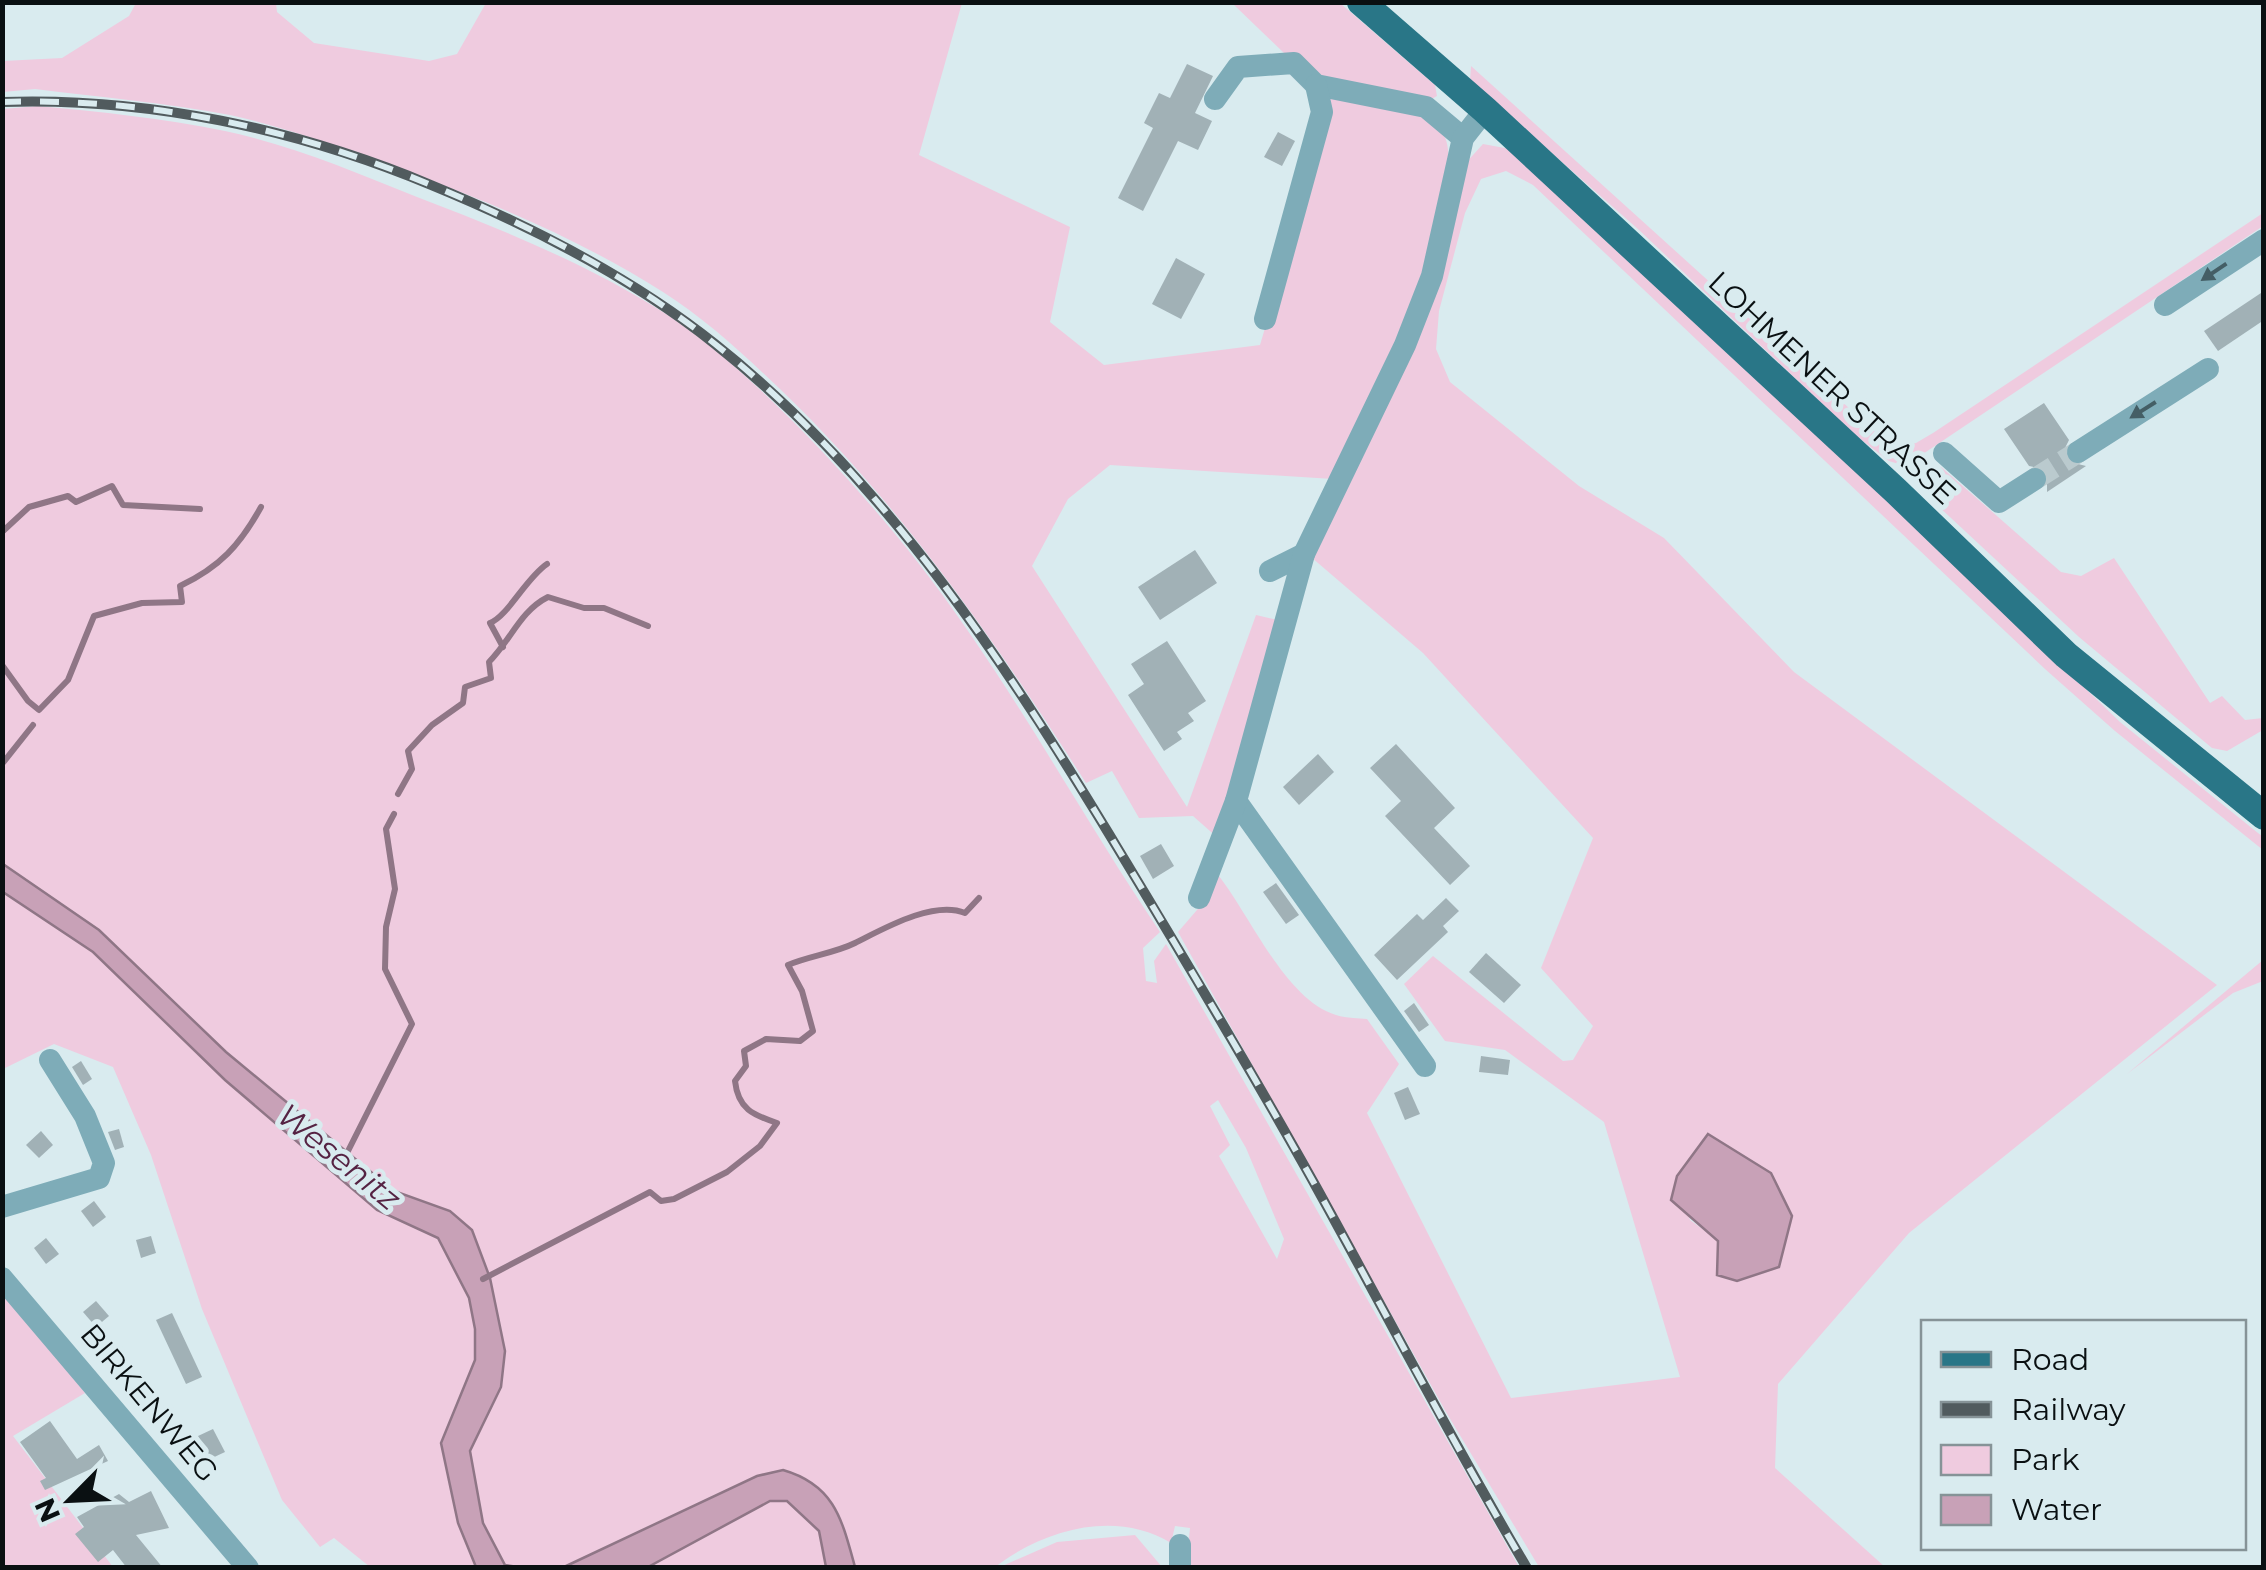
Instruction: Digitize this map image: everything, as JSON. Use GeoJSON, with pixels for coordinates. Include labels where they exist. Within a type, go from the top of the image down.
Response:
{"type":"FeatureCollection","features":[{"type":"Feature","properties":{"kind":"main road","name":"LOHMENER STRASSE"},"geometry":{"type":"LineString","coordinates":[[1361,2],[1485,110],[1896,491],[2066,655],[2264,816]]}},
{"type":"Feature","properties":{"kind":"street"},"geometry":{"type":"LineString","coordinates":[[1215,99],[1238,67],[1294,63],[1316,85],[1322,112],[1265,319]]}},
{"type":"Feature","properties":{"kind":"street"},"geometry":{"type":"LineString","coordinates":[[1316,85],[1426,106],[1463,138]]}},
{"type":"Feature","properties":{"kind":"street"},"geometry":{"type":"LineString","coordinates":[[1199,898],[1236,801],[1304,554],[1405,345],[1432,276],[1463,138],[1485,110]]}},
{"type":"Feature","properties":{"kind":"street"},"geometry":{"type":"LineString","coordinates":[[2165,306],[2264,240]]}},
{"type":"Feature","properties":{"kind":"street"},"geometry":{"type":"LineString","coordinates":[[2078,452],[2208,369]]}},
{"type":"Feature","properties":{"kind":"street"},"geometry":{"type":"LineString","coordinates":[[1944,453],[1999,502],[2035,479]]}},
{"type":"Feature","properties":{"kind":"street"},"geometry":{"type":"LineString","coordinates":[[1270,571],[1304,554]]}},
{"type":"Feature","properties":{"kind":"street"},"geometry":{"type":"LineString","coordinates":[[1236,801],[1426,1066]]}},
{"type":"Feature","properties":{"kind":"street"},"geometry":{"type":"LineString","coordinates":[[2,1207],[99,1178],[104,1163],[85,1116],[50,1060]]}},
{"type":"Feature","properties":{"kind":"street","name":"BIRKENWEG"},"geometry":{"type":"LineString","coordinates":[[2,1278],[248,1568]]}},
{"type":"Feature","properties":{"kind":"green space"},"geometry":{"type":"Polygon","coordinates":[[[136,3],[276,3],[277,12],[314,43],[429,61],[457,54],[486,3],[962,3],[919,155],[1070,227],[1050,322],[1104,365],[1260,345],[1328,116],[1326,95],[1402,108],[1429,120],[1440,129],[1448,155],[1445,195],[1412,301],[1333,479],[1110,465],[1068,499],[1032,566],[1187,807],[1256,615],[1278,620],[1219,839],[1193,816],[1139,818],[1112,771],[1086,783],[982,627],[866,480],[752,363],[663,292],[572,241],[508,212],[276,127],[230,115],[157,104],[35,89],[3,92],[3,61],[62,58],[129,16],[136,3]]]}},
{"type":"Feature","properties":{"kind":"green space"},"geometry":{"type":"Polygon","coordinates":[[[1232,3],[1340,3],[1435,85],[1437,96],[1428,101],[1317,75],[1284,53],[1232,3]]]}},
{"type":"Feature","properties":{"kind":"green space"},"geometry":{"type":"Polygon","coordinates":[[[1471,66],[1892,447],[1916,443],[1933,433],[2263,213],[2263,226],[1905,466],[1889,461],[1855,435],[1639,230],[1470,81],[1471,66]]]}},
{"type":"Feature","properties":{"kind":"green space"},"geometry":{"type":"Polygon","coordinates":[[[38,106],[178,122],[250,137],[322,160],[512,235],[604,278],[696,335],[764,393],[891,529],[949,604],[1011,696],[1160,932],[1143,948],[1146,981],[1157,983],[1154,961],[1166,944],[1519,1567],[1186,1567],[1190,1528],[1175,1526],[1171,1543],[1128,1527],[1082,1528],[1036,1542],[995,1567],[370,1567],[334,1538],[320,1547],[282,1500],[202,1309],[151,1155],[113,1067],[54,1044],[3,1069],[3,109],[38,106]],[[1218,1100],[1210,1106],[1230,1145],[1219,1156],[1277,1259],[1284,1239],[1246,1148],[1218,1100]]]}},
{"type":"Feature","properties":{"kind":"green space"},"geometry":{"type":"Polygon","coordinates":[[[1483,144],[1510,149],[1889,499],[2120,722],[2263,837],[2263,850],[2045,669],[1533,185],[1506,171],[1481,179],[1465,213],[1439,311],[1436,349],[1450,382],[1579,486],[1664,538],[1794,672],[2217,985],[1909,1233],[1778,1384],[1775,1468],[1885,1567],[1539,1567],[1446,1412],[1178,932],[1203,903],[1215,871],[1300,992],[1336,1015],[1367,1019],[1399,1064],[1367,1113],[1511,1398],[1680,1377],[1604,1122],[1505,1050],[1445,1041],[1404,984],[1433,956],[1563,1061],[1573,1060],[1593,1026],[1541,968],[1593,838],[1423,653],[1311,557],[1463,166],[1483,144]],[[1709,1134],[1677,1176],[1690,1220],[1719,1241],[1771,1173],[1709,1134]]]}},
{"type":"Feature","properties":{"kind":"green space"},"geometry":{"type":"Polygon","coordinates":[[[1941,467],[2061,572],[2081,576],[2114,558],[2210,703],[2222,696],[2245,720],[2263,718],[2263,730],[2227,751],[2212,748],[2079,637],[1937,505],[1934,488],[1928,482],[1941,467]]]}},
{"type":"Feature","properties":{"kind":"green space"},"geometry":{"type":"Polygon","coordinates":[[[2263,960],[2263,981],[2233,993],[2127,1074],[2263,960]]]}},
{"type":"Feature","properties":{"kind":"green space"},"geometry":{"type":"Polygon","coordinates":[[[2,1289],[85,1393],[13,1436],[113,1567],[3,1567],[2,1289]]]}},
{"type":"Feature","properties":{"kind":"green space"},"geometry":{"type":"Polygon","coordinates":[[[1135,1535],[1162,1567],[1000,1567],[1057,1542],[1135,1535]]]}},
{"type":"Feature","properties":{"kind":"water","name":"Wesenitz"},"geometry":{"type":"Polygon","coordinates":[[[3,864],[99,930],[226,1052],[394,1191],[450,1211],[472,1230],[490,1278],[505,1351],[501,1387],[470,1451],[483,1523],[505,1565],[518,1567],[476,1567],[458,1523],[441,1443],[475,1360],[475,1329],[469,1298],[438,1238],[377,1210],[225,1080],[93,952],[3,892],[3,864]]]}},
{"type":"Feature","properties":{"kind":"water"},"geometry":{"type":"Polygon","coordinates":[[[1708,1134],[1771,1173],[1792,1216],[1779,1267],[1737,1281],[1717,1275],[1718,1241],[1671,1200],[1677,1176],[1708,1134]]]}},
{"type":"Feature","properties":{"kind":"water"},"geometry":{"type":"Polygon","coordinates":[[[783,1470],[814,1485],[834,1506],[855,1567],[826,1567],[819,1531],[787,1501],[770,1501],[648,1567],[564,1567],[757,1476],[783,1470]]]}},
{"type":"Feature","properties":{"kind":"building"},"geometry":{"type":"Polygon","coordinates":[[[1187,64],[1213,76],[1195,113],[1212,121],[1198,150],[1178,141],[1143,211],[1118,198],[1153,128],[1144,123],[1159,93],[1170,98],[1187,64]]]}},
{"type":"Feature","properties":{"kind":"building"},"geometry":{"type":"Polygon","coordinates":[[[1278,132],[1295,141],[1282,166],[1264,157],[1278,132]]]}},
{"type":"Feature","properties":{"kind":"building"},"geometry":{"type":"Polygon","coordinates":[[[1176,258],[1205,274],[1181,319],[1152,304],[1176,258]]]}},
{"type":"Feature","properties":{"kind":"building"},"geometry":{"type":"Polygon","coordinates":[[[2264,291],[2264,320],[2218,351],[2204,331],[2264,291]]]}},
{"type":"Feature","properties":{"kind":"building"},"geometry":{"type":"Polygon","coordinates":[[[2044,403],[2069,440],[2063,452],[2066,461],[2086,466],[2047,492],[2047,470],[2029,466],[2004,429],[2044,403]]]}},
{"type":"Feature","properties":{"kind":"building"},"geometry":{"type":"Polygon","coordinates":[[[1195,550],[1217,583],[1160,620],[1138,587],[1195,550]]]}},
{"type":"Feature","properties":{"kind":"building"},"geometry":{"type":"Polygon","coordinates":[[[1167,641],[1206,701],[1188,713],[1194,721],[1177,732],[1182,739],[1164,751],[1128,695],[1144,684],[1131,664],[1167,641]]]}},
{"type":"Feature","properties":{"kind":"building"},"geometry":{"type":"Polygon","coordinates":[[[1396,744],[1455,808],[1434,828],[1470,866],[1450,885],[1385,816],[1401,801],[1370,768],[1396,744]]]}},
{"type":"Feature","properties":{"kind":"building"},"geometry":{"type":"Polygon","coordinates":[[[1318,754],[1334,772],[1299,805],[1283,787],[1318,754]]]}},
{"type":"Feature","properties":{"kind":"building"},"geometry":{"type":"Polygon","coordinates":[[[1161,844],[1174,866],[1153,879],[1140,856],[1161,844]]]}},
{"type":"Feature","properties":{"kind":"building"},"geometry":{"type":"Polygon","coordinates":[[[1276,883],[1299,915],[1286,924],[1263,892],[1276,883]]]}},
{"type":"Feature","properties":{"kind":"building"},"geometry":{"type":"Polygon","coordinates":[[[1446,898],[1459,911],[1443,926],[1448,932],[1397,980],[1374,955],[1417,914],[1423,920],[1446,898]]]}},
{"type":"Feature","properties":{"kind":"building"},"geometry":{"type":"Polygon","coordinates":[[[1486,953],[1521,985],[1504,1003],[1469,972],[1486,953]]]}},
{"type":"Feature","properties":{"kind":"building"},"geometry":{"type":"Polygon","coordinates":[[[1414,1003],[1429,1025],[1419,1032],[1404,1011],[1414,1003]]]}},
{"type":"Feature","properties":{"kind":"building"},"geometry":{"type":"Polygon","coordinates":[[[1481,1056],[1510,1060],[1508,1075],[1479,1072],[1481,1056]]]}},
{"type":"Feature","properties":{"kind":"building"},"geometry":{"type":"Polygon","coordinates":[[[81,1061],[92,1079],[83,1085],[72,1067],[81,1061]]]}},
{"type":"Feature","properties":{"kind":"building"},"geometry":{"type":"Polygon","coordinates":[[[1408,1087],[1420,1114],[1405,1120],[1394,1093],[1408,1087]]]}},
{"type":"Feature","properties":{"kind":"building"},"geometry":{"type":"Polygon","coordinates":[[[119,1129],[124,1147],[115,1150],[108,1132],[119,1129]]]}},
{"type":"Feature","properties":{"kind":"building"},"geometry":{"type":"Polygon","coordinates":[[[41,1131],[53,1145],[39,1158],[26,1145],[41,1131]]]}},
{"type":"Feature","properties":{"kind":"building"},"geometry":{"type":"Polygon","coordinates":[[[94,1201],[106,1217],[93,1227],[81,1211],[94,1201]]]}},
{"type":"Feature","properties":{"kind":"building"},"geometry":{"type":"Polygon","coordinates":[[[151,1236],[156,1253],[141,1258],[136,1240],[151,1236]]]}},
{"type":"Feature","properties":{"kind":"building"},"geometry":{"type":"Polygon","coordinates":[[[46,1238],[59,1254],[46,1264],[34,1248],[46,1238]]]}},
{"type":"Feature","properties":{"kind":"building"},"geometry":{"type":"Polygon","coordinates":[[[96,1301],[109,1316],[96,1327],[83,1312],[96,1301]]]}},
{"type":"Feature","properties":{"kind":"building"},"geometry":{"type":"Polygon","coordinates":[[[172,1313],[202,1377],[186,1384],[156,1320],[172,1313]]]}},
{"type":"Feature","properties":{"kind":"building"},"geometry":{"type":"Polygon","coordinates":[[[50,1421],[77,1459],[99,1445],[108,1461],[45,1490],[40,1481],[46,1478],[20,1442],[50,1421]]]}},
{"type":"Feature","properties":{"kind":"building"},"geometry":{"type":"Polygon","coordinates":[[[213,1429],[225,1452],[210,1459],[198,1436],[213,1429]]]}},
{"type":"Feature","properties":{"kind":"building"},"geometry":{"type":"Polygon","coordinates":[[[151,1491],[169,1528],[136,1535],[163,1568],[127,1568],[113,1550],[98,1562],[75,1534],[84,1527],[77,1517],[119,1494],[129,1502],[151,1491]]]}},
{"type":"Feature","properties":{"kind":"waterway"},"geometry":{"type":"LineString","coordinates":[[2,532],[29,507],[68,496],[76,502],[112,486],[123,505],[200,509]]}},
{"type":"Feature","properties":{"kind":"waterway"},"geometry":{"type":"LineString","coordinates":[[2,665],[39,710],[68,680],[94,616],[142,603],[182,602],[180,586],[228,554],[261,507]]}},
{"type":"Feature","properties":{"kind":"waterway"},"geometry":{"type":"LineString","coordinates":[[503,647],[490,623],[504,613],[547,564]]}},
{"type":"Feature","properties":{"kind":"waterway"},"geometry":{"type":"LineString","coordinates":[[398,794],[412,769],[408,751],[432,725],[463,703],[465,687],[491,678],[489,662],[538,603],[548,597],[584,608],[604,608],[648,626]]}},
{"type":"Feature","properties":{"kind":"waterway"},"geometry":{"type":"LineString","coordinates":[[2,764],[33,725]]}},
{"type":"Feature","properties":{"kind":"waterway","name":"Wesenitz"},"geometry":{"type":"LineString","coordinates":[[345,1157],[412,1024],[385,969],[386,927],[395,889],[386,829],[394,814]]}},
{"type":"Feature","properties":{"kind":"waterway"},"geometry":{"type":"LineString","coordinates":[[483,1279],[650,1192],[661,1201],[674,1199],[727,1172],[760,1146],[777,1123],[754,1114],[739,1098],[735,1081],[746,1066],[744,1051],[766,1039],[800,1041],[813,1031],[802,991],[788,965],[847,946],[924,913],[965,913],[979,898]]}},
{"type":"Feature","properties":{"kind":"tunnel"},"geometry":{"type":"LineString","coordinates":[[2035,479],[2078,452]]}},
{"type":"Feature","properties":{"kind":"railway"},"geometry":{"type":"LineString","coordinates":[[2,102],[167,111],[275,133],[380,165],[506,218],[579,254],[682,319],[778,398],[892,519],[943,584],[1038,721],[1268,1102],[1527,1568]]}}]}
